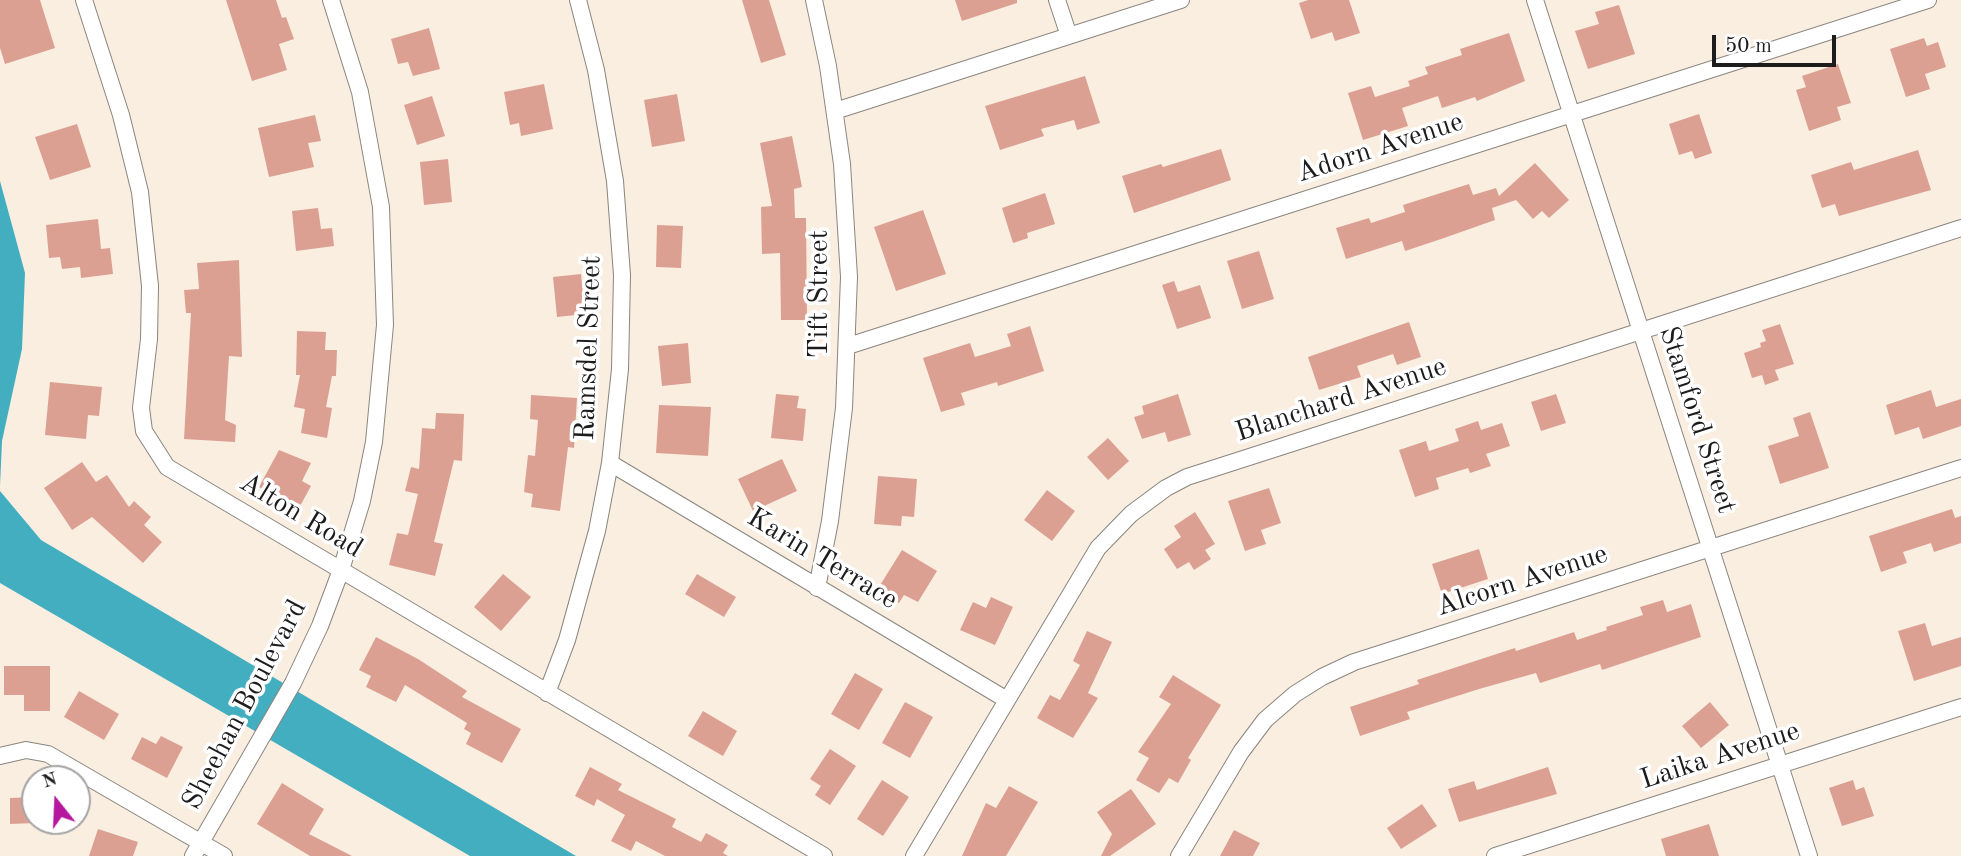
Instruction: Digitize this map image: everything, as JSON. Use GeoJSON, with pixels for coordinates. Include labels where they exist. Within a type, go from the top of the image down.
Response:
{"type":"FeatureCollection","features":[{"type":"Feature","properties":{"kind":"street","name":"Alton Road"},"geometry":{"type":"LineString","coordinates":[[84,0],[134,161],[145,223],[150,286],[149,339],[141,408],[144,430],[167,467],[824,856]]}},
{"type":"Feature","properties":{"kind":"street","name":"Sheehan Boulevard"},"geometry":{"type":"LineString","coordinates":[[197,849],[293,683],[320,626],[341,570],[362,500],[374,442],[382,383],[385,266],[372,149],[360,92],[331,0]]}},
{"type":"Feature","properties":{"kind":"street","name":"Ramsdel Street"},"geometry":{"type":"LineString","coordinates":[[548,692],[583,586],[610,463],[620,369],[620,237],[607,125],[578,0]]}},
{"type":"Feature","properties":{"kind":"street","name":"Tift Street"},"geometry":{"type":"LineString","coordinates":[[814,0],[835,111],[847,232],[848,346],[837,475],[817,588]]}},
{"type":"Feature","properties":{"kind":"street"},"geometry":{"type":"LineString","coordinates":[[1057,0],[1069,36]]}},
{"type":"Feature","properties":{"kind":"street"},"geometry":{"type":"LineString","coordinates":[[835,111],[1181,0]]}},
{"type":"Feature","properties":{"kind":"street","name":"Stamford Street"},"geometry":{"type":"LineString","coordinates":[[1535,0],[1809,856]]}},
{"type":"Feature","properties":{"kind":"street","name":"Adorn Avenue"},"geometry":{"type":"LineString","coordinates":[[848,346],[1928,0]]}},
{"type":"Feature","properties":{"kind":"street","name":"Blanchard Avenue"},"geometry":{"type":"LineString","coordinates":[[914,856],[1098,548],[1131,513],[1166,488],[1187,477],[1961,228]]}},
{"type":"Feature","properties":{"kind":"street","name":"Karin Terrace"},"geometry":{"type":"LineString","coordinates":[[610,463],[1007,700]]}},
{"type":"Feature","properties":{"kind":"street","name":"Alcorn Avenue"},"geometry":{"type":"LineString","coordinates":[[1179,856],[1241,752],[1265,720],[1295,694],[1322,677],[1354,662],[1961,468]]}},
{"type":"Feature","properties":{"kind":"street","name":"Laika Avenue"},"geometry":{"type":"LineString","coordinates":[[1495,856],[1961,707]]}},
{"type":"Feature","properties":{"kind":"street"},"geometry":{"type":"LineString","coordinates":[[0,756],[26,750],[48,754],[197,849],[224,856]]}},
{"type":"Feature","properties":{"kind":"water"},"geometry":{"type":"Polygon","coordinates":[[[0,181],[25,273],[22,349],[2,441],[0,486],[0,181]]]}},
{"type":"Feature","properties":{"kind":"water"},"geometry":{"type":"Polygon","coordinates":[[[0,491],[41,540],[576,856],[470,856],[0,583],[0,491]]]}},
{"type":"Feature","properties":{"kind":"building"},"geometry":{"type":"Polygon","coordinates":[[[0,0],[40,0],[55,48],[5,64],[0,48],[0,0]]]}},
{"type":"Feature","properties":{"kind":"building"},"geometry":{"type":"Polygon","coordinates":[[[226,0],[276,0],[294,39],[279,44],[287,70],[252,81],[226,0]]]}},
{"type":"Feature","properties":{"kind":"building"},"geometry":{"type":"Polygon","coordinates":[[[742,0],[769,0],[786,55],[761,63],[742,0]]]}},
{"type":"Feature","properties":{"kind":"building"},"geometry":{"type":"Polygon","coordinates":[[[955,0],[1017,0],[1017,3],[962,21],[955,0]]]}},
{"type":"Feature","properties":{"kind":"building"},"geometry":{"type":"Polygon","coordinates":[[[1308,0],[1349,0],[1360,33],[1335,41],[1332,32],[1311,39],[1299,3],[1308,0]]]}},
{"type":"Feature","properties":{"kind":"building"},"geometry":{"type":"Polygon","coordinates":[[[1619,5],[1635,54],[1588,69],[1575,31],[1599,24],[1595,12],[1619,5]]]}},
{"type":"Feature","properties":{"kind":"building"},"geometry":{"type":"Polygon","coordinates":[[[429,28],[440,69],[413,76],[408,62],[398,64],[391,39],[429,28]]]}},
{"type":"Feature","properties":{"kind":"building"},"geometry":{"type":"Polygon","coordinates":[[[1509,33],[1525,81],[1477,101],[1475,97],[1442,108],[1438,96],[1402,108],[1408,126],[1363,140],[1348,93],[1371,86],[1375,97],[1410,86],[1408,81],[1428,74],[1425,67],[1462,55],[1460,49],[1509,33]]]}},
{"type":"Feature","properties":{"kind":"building"},"geometry":{"type":"Polygon","coordinates":[[[1924,38],[1927,46],[1938,42],[1946,67],[1925,74],[1930,89],[1906,97],[1890,49],[1924,38]]]}},
{"type":"Feature","properties":{"kind":"building"},"geometry":{"type":"Polygon","coordinates":[[[1838,64],[1851,103],[1837,107],[1841,120],[1809,131],[1796,90],[1806,87],[1802,76],[1838,64]]]}},
{"type":"Feature","properties":{"kind":"building"},"geometry":{"type":"Polygon","coordinates":[[[1085,76],[1100,123],[1077,130],[1074,120],[1041,129],[1044,136],[1000,150],[985,106],[1085,76]]]}},
{"type":"Feature","properties":{"kind":"building"},"geometry":{"type":"Polygon","coordinates":[[[544,84],[553,129],[521,136],[519,123],[510,125],[504,92],[544,84]]]}},
{"type":"Feature","properties":{"kind":"building"},"geometry":{"type":"Polygon","coordinates":[[[677,94],[685,141],[652,147],[644,100],[677,94]]]}},
{"type":"Feature","properties":{"kind":"building"},"geometry":{"type":"Polygon","coordinates":[[[432,96],[445,136],[417,145],[404,105],[432,96]]]}},
{"type":"Feature","properties":{"kind":"building"},"geometry":{"type":"Polygon","coordinates":[[[1699,114],[1712,153],[1695,159],[1692,151],[1679,155],[1669,124],[1699,114]]]}},
{"type":"Feature","properties":{"kind":"building"},"geometry":{"type":"Polygon","coordinates":[[[315,115],[321,141],[308,143],[314,167],[269,177],[258,128],[315,115]]]}},
{"type":"Feature","properties":{"kind":"building"},"geometry":{"type":"Polygon","coordinates":[[[77,124],[91,167],[50,180],[35,137],[77,124]]]}},
{"type":"Feature","properties":{"kind":"building"},"geometry":{"type":"Polygon","coordinates":[[[792,136],[802,187],[794,189],[795,218],[806,218],[807,320],[781,320],[780,253],[762,254],[761,207],[772,206],[760,143],[792,136]]]}},
{"type":"Feature","properties":{"kind":"building"},"geometry":{"type":"Polygon","coordinates":[[[1221,149],[1231,180],[1134,213],[1122,176],[1161,164],[1163,167],[1221,149]]]}},
{"type":"Feature","properties":{"kind":"building"},"geometry":{"type":"Polygon","coordinates":[[[1918,150],[1931,190],[1839,216],[1835,204],[1822,208],[1811,175],[1851,162],[1854,170],[1918,150]]]}},
{"type":"Feature","properties":{"kind":"building"},"geometry":{"type":"Polygon","coordinates":[[[448,159],[452,202],[424,205],[420,162],[448,159]]]}},
{"type":"Feature","properties":{"kind":"building"},"geometry":{"type":"Polygon","coordinates":[[[1535,163],[1569,200],[1549,218],[1542,211],[1533,219],[1516,200],[1492,208],[1495,220],[1444,238],[1405,251],[1402,241],[1346,259],[1336,228],[1369,218],[1371,223],[1405,212],[1403,205],[1469,184],[1473,195],[1496,188],[1499,196],[1535,163]]]}},
{"type":"Feature","properties":{"kind":"building"},"geometry":{"type":"Polygon","coordinates":[[[1045,193],[1055,224],[1027,233],[1028,238],[1013,243],[1002,208],[1045,193]]]}},
{"type":"Feature","properties":{"kind":"building"},"geometry":{"type":"Polygon","coordinates":[[[318,208],[321,229],[332,228],[334,246],[296,251],[292,211],[318,208]]]}},
{"type":"Feature","properties":{"kind":"building"},"geometry":{"type":"Polygon","coordinates":[[[923,210],[946,274],[896,291],[874,227],[923,210]]]}},
{"type":"Feature","properties":{"kind":"building"},"geometry":{"type":"Polygon","coordinates":[[[98,219],[101,249],[110,248],[113,274],[81,278],[80,267],[62,269],[60,257],[49,258],[46,225],[98,219]]]}},
{"type":"Feature","properties":{"kind":"building"},"geometry":{"type":"Polygon","coordinates":[[[657,225],[683,226],[681,268],[656,267],[657,225]]]}},
{"type":"Feature","properties":{"kind":"building"},"geometry":{"type":"Polygon","coordinates":[[[1259,251],[1274,299],[1242,309],[1227,261],[1259,251]]]}},
{"type":"Feature","properties":{"kind":"building"},"geometry":{"type":"Polygon","coordinates":[[[239,260],[242,357],[229,356],[225,420],[236,425],[235,442],[184,439],[191,313],[186,313],[184,290],[199,289],[197,263],[239,260]]]}},
{"type":"Feature","properties":{"kind":"building"},"geometry":{"type":"Polygon","coordinates":[[[581,274],[585,314],[557,317],[553,277],[581,274]]]}},
{"type":"Feature","properties":{"kind":"building"},"geometry":{"type":"Polygon","coordinates":[[[1174,281],[1178,292],[1200,285],[1211,318],[1177,329],[1162,285],[1174,281]]]}},
{"type":"Feature","properties":{"kind":"building"},"geometry":{"type":"Polygon","coordinates":[[[1409,322],[1421,357],[1397,365],[1393,354],[1357,366],[1361,377],[1319,390],[1308,357],[1409,322]]]}},
{"type":"Feature","properties":{"kind":"building"},"geometry":{"type":"Polygon","coordinates":[[[1780,324],[1794,364],[1775,370],[1779,380],[1765,385],[1762,375],[1752,378],[1744,353],[1761,347],[1760,343],[1766,341],[1762,330],[1780,324]]]}},
{"type":"Feature","properties":{"kind":"building"},"geometry":{"type":"Polygon","coordinates":[[[1030,326],[1044,371],[998,386],[997,382],[961,393],[965,405],[941,412],[923,358],[970,343],[975,357],[1011,346],[1007,334],[1030,326]]]}},
{"type":"Feature","properties":{"kind":"building"},"geometry":{"type":"Polygon","coordinates":[[[297,331],[326,332],[325,350],[337,350],[336,376],[332,376],[326,407],[332,408],[327,438],[301,433],[305,409],[294,407],[300,375],[296,375],[297,331]]]}},
{"type":"Feature","properties":{"kind":"building"},"geometry":{"type":"Polygon","coordinates":[[[688,343],[691,383],[662,386],[658,346],[688,343]]]}},
{"type":"Feature","properties":{"kind":"building"},"geometry":{"type":"Polygon","coordinates":[[[50,382],[102,387],[99,416],[88,415],[86,439],[45,435],[50,382]]]}},
{"type":"Feature","properties":{"kind":"building"},"geometry":{"type":"Polygon","coordinates":[[[1931,390],[1936,407],[1961,399],[1961,426],[1923,439],[1919,427],[1895,435],[1886,405],[1931,390]]]}},
{"type":"Feature","properties":{"kind":"building"},"geometry":{"type":"Polygon","coordinates":[[[776,394],[799,396],[797,408],[806,409],[803,441],[771,438],[776,394]]]}},
{"type":"Feature","properties":{"kind":"building"},"geometry":{"type":"Polygon","coordinates":[[[1178,394],[1191,435],[1168,442],[1165,432],[1142,439],[1134,417],[1144,414],[1142,406],[1178,394]]]}},
{"type":"Feature","properties":{"kind":"building"},"geometry":{"type":"Polygon","coordinates":[[[1556,394],[1566,423],[1541,431],[1531,402],[1556,394]]]}},
{"type":"Feature","properties":{"kind":"building"},"geometry":{"type":"Polygon","coordinates":[[[531,395],[577,398],[574,448],[568,447],[560,511],[531,507],[533,494],[524,492],[528,455],[535,456],[538,420],[530,419],[531,395]]]}},
{"type":"Feature","properties":{"kind":"building"},"geometry":{"type":"Polygon","coordinates":[[[659,405],[711,407],[708,456],[656,453],[659,405]]]}},
{"type":"Feature","properties":{"kind":"building"},"geometry":{"type":"Polygon","coordinates":[[[1810,412],[1829,468],[1780,484],[1768,446],[1799,436],[1793,418],[1810,412]]]}},
{"type":"Feature","properties":{"kind":"building"},"geometry":{"type":"Polygon","coordinates":[[[436,413],[464,414],[462,461],[454,460],[434,542],[443,544],[435,576],[389,565],[397,533],[408,535],[418,494],[405,491],[411,467],[419,469],[422,428],[435,429],[436,413]]]}},
{"type":"Feature","properties":{"kind":"building"},"geometry":{"type":"Polygon","coordinates":[[[1478,421],[1481,430],[1502,423],[1510,446],[1486,454],[1491,466],[1470,473],[1468,468],[1436,478],[1439,489],[1415,497],[1399,450],[1426,441],[1429,451],[1459,441],[1455,429],[1478,421]]]}},
{"type":"Feature","properties":{"kind":"building"},"geometry":{"type":"Polygon","coordinates":[[[1108,438],[1129,461],[1108,480],[1087,457],[1108,438]]]}},
{"type":"Feature","properties":{"kind":"building"},"geometry":{"type":"Polygon","coordinates":[[[279,450],[311,463],[302,481],[311,486],[299,508],[259,487],[279,450]]]}},
{"type":"Feature","properties":{"kind":"building"},"geometry":{"type":"Polygon","coordinates":[[[782,459],[797,491],[753,511],[738,479],[782,459]]]}},
{"type":"Feature","properties":{"kind":"building"},"geometry":{"type":"Polygon","coordinates":[[[82,462],[96,482],[107,475],[129,507],[134,501],[151,517],[144,525],[162,542],[143,563],[92,517],[72,530],[44,488],[82,462]]]}},
{"type":"Feature","properties":{"kind":"building"},"geometry":{"type":"Polygon","coordinates":[[[878,476],[917,479],[914,517],[902,516],[901,526],[874,524],[878,476]]]}},
{"type":"Feature","properties":{"kind":"building"},"geometry":{"type":"Polygon","coordinates":[[[1269,488],[1281,523],[1261,530],[1266,544],[1245,551],[1228,501],[1269,488]]]}},
{"type":"Feature","properties":{"kind":"building"},"geometry":{"type":"Polygon","coordinates":[[[1047,490],[1075,511],[1052,541],[1024,520],[1047,490]]]}},
{"type":"Feature","properties":{"kind":"building"},"geometry":{"type":"Polygon","coordinates":[[[1952,509],[1955,518],[1961,516],[1961,543],[1934,552],[1931,543],[1903,552],[1907,563],[1881,572],[1869,536],[1952,509]]]}},
{"type":"Feature","properties":{"kind":"building"},"geometry":{"type":"Polygon","coordinates":[[[1195,512],[1215,544],[1205,550],[1211,559],[1194,570],[1189,562],[1177,569],[1164,549],[1181,537],[1174,526],[1195,512]]]}},
{"type":"Feature","properties":{"kind":"building"},"geometry":{"type":"Polygon","coordinates":[[[1479,549],[1488,579],[1442,594],[1432,564],[1479,549]]]}},
{"type":"Feature","properties":{"kind":"building"},"geometry":{"type":"Polygon","coordinates":[[[902,550],[937,571],[918,602],[904,595],[899,603],[877,590],[902,550]]]}},
{"type":"Feature","properties":{"kind":"building"},"geometry":{"type":"Polygon","coordinates":[[[503,574],[531,597],[501,631],[474,607],[503,574]]]}},
{"type":"Feature","properties":{"kind":"building"},"geometry":{"type":"Polygon","coordinates":[[[697,574],[736,597],[724,617],[685,594],[697,574]]]}},
{"type":"Feature","properties":{"kind":"building"},"geometry":{"type":"Polygon","coordinates":[[[991,597],[1013,607],[995,645],[960,630],[973,602],[986,608],[991,597]]]}},
{"type":"Feature","properties":{"kind":"building"},"geometry":{"type":"Polygon","coordinates":[[[1663,600],[1667,612],[1691,604],[1701,637],[1602,670],[1600,664],[1540,683],[1536,673],[1479,689],[1407,712],[1410,719],[1360,736],[1350,707],[1419,684],[1417,680],[1515,648],[1516,651],[1574,632],[1577,640],[1607,630],[1606,627],[1643,615],[1640,607],[1663,600]]]}},
{"type":"Feature","properties":{"kind":"building"},"geometry":{"type":"Polygon","coordinates":[[[1925,623],[1932,646],[1961,637],[1961,666],[1914,681],[1898,631],[1925,623]]]}},
{"type":"Feature","properties":{"kind":"building"},"geometry":{"type":"Polygon","coordinates":[[[1087,631],[1112,642],[1088,693],[1098,698],[1073,738],[1037,718],[1050,695],[1060,700],[1080,665],[1073,661],[1087,631]]]}},
{"type":"Feature","properties":{"kind":"building"},"geometry":{"type":"Polygon","coordinates":[[[376,637],[418,659],[467,691],[462,697],[521,729],[502,763],[466,744],[471,733],[464,729],[467,723],[405,685],[396,702],[366,687],[371,676],[359,670],[376,637]]]}},
{"type":"Feature","properties":{"kind":"building"},"geometry":{"type":"Polygon","coordinates":[[[4,666],[50,666],[50,711],[24,711],[24,695],[4,695],[4,666]]]}},
{"type":"Feature","properties":{"kind":"building"},"geometry":{"type":"Polygon","coordinates":[[[855,673],[883,689],[859,730],[831,714],[855,673]]]}},
{"type":"Feature","properties":{"kind":"building"},"geometry":{"type":"Polygon","coordinates":[[[1173,675],[1221,705],[1188,758],[1191,760],[1178,783],[1169,778],[1159,793],[1136,780],[1149,758],[1138,752],[1171,704],[1159,697],[1173,675]]]}},
{"type":"Feature","properties":{"kind":"building"},"geometry":{"type":"Polygon","coordinates":[[[79,691],[119,714],[104,740],[64,717],[79,691]]]}},
{"type":"Feature","properties":{"kind":"building"},"geometry":{"type":"Polygon","coordinates":[[[905,702],[933,717],[910,758],[882,743],[905,702]]]}},
{"type":"Feature","properties":{"kind":"building"},"geometry":{"type":"Polygon","coordinates":[[[1710,702],[1729,725],[1701,748],[1682,726],[1710,702]]]}},
{"type":"Feature","properties":{"kind":"building"},"geometry":{"type":"Polygon","coordinates":[[[703,711],[737,731],[723,756],[688,736],[703,711]]]}},
{"type":"Feature","properties":{"kind":"building"},"geometry":{"type":"Polygon","coordinates":[[[161,736],[183,747],[167,778],[131,759],[142,737],[156,744],[161,736]]]}},
{"type":"Feature","properties":{"kind":"building"},"geometry":{"type":"Polygon","coordinates":[[[830,749],[856,766],[830,805],[815,795],[821,786],[810,779],[830,749]]]}},
{"type":"Feature","properties":{"kind":"building"},"geometry":{"type":"Polygon","coordinates":[[[590,767],[622,784],[618,790],[676,819],[672,827],[701,842],[706,833],[728,845],[723,853],[728,856],[665,856],[636,841],[631,851],[611,841],[625,815],[597,799],[594,806],[575,796],[590,767]]]}},
{"type":"Feature","properties":{"kind":"building"},"geometry":{"type":"Polygon","coordinates":[[[1548,767],[1557,794],[1459,822],[1448,789],[1474,781],[1477,790],[1548,767]]]}},
{"type":"Feature","properties":{"kind":"building"},"geometry":{"type":"Polygon","coordinates":[[[882,780],[909,797],[883,836],[857,819],[882,780]]]}},
{"type":"Feature","properties":{"kind":"building"},"geometry":{"type":"Polygon","coordinates":[[[1853,780],[1856,790],[1864,787],[1874,816],[1842,826],[1829,788],[1853,780]]]}},
{"type":"Feature","properties":{"kind":"building"},"geometry":{"type":"Polygon","coordinates":[[[282,783],[324,809],[309,834],[352,856],[310,856],[257,824],[282,783]]]}},
{"type":"Feature","properties":{"kind":"building"},"geometry":{"type":"Polygon","coordinates":[[[1009,786],[1038,802],[1006,856],[962,856],[986,803],[996,808],[1009,786]]]}},
{"type":"Feature","properties":{"kind":"building"},"geometry":{"type":"Polygon","coordinates":[[[1131,789],[1156,824],[1110,856],[1101,856],[1112,834],[1097,812],[1131,789]]]}},
{"type":"Feature","properties":{"kind":"building"},"geometry":{"type":"Polygon","coordinates":[[[10,798],[21,798],[21,824],[10,824],[10,798]]]}},
{"type":"Feature","properties":{"kind":"building"},"geometry":{"type":"Polygon","coordinates":[[[1422,804],[1437,826],[1401,849],[1387,828],[1422,804]]]}},
{"type":"Feature","properties":{"kind":"building"},"geometry":{"type":"Polygon","coordinates":[[[1709,824],[1719,856],[1666,856],[1661,839],[1709,824]]]}},
{"type":"Feature","properties":{"kind":"building"},"geometry":{"type":"Polygon","coordinates":[[[98,829],[138,842],[133,856],[89,856],[98,829]]]}},
{"type":"Feature","properties":{"kind":"building"},"geometry":{"type":"Polygon","coordinates":[[[1234,830],[1260,843],[1253,856],[1220,856],[1234,830]]]}}]}
